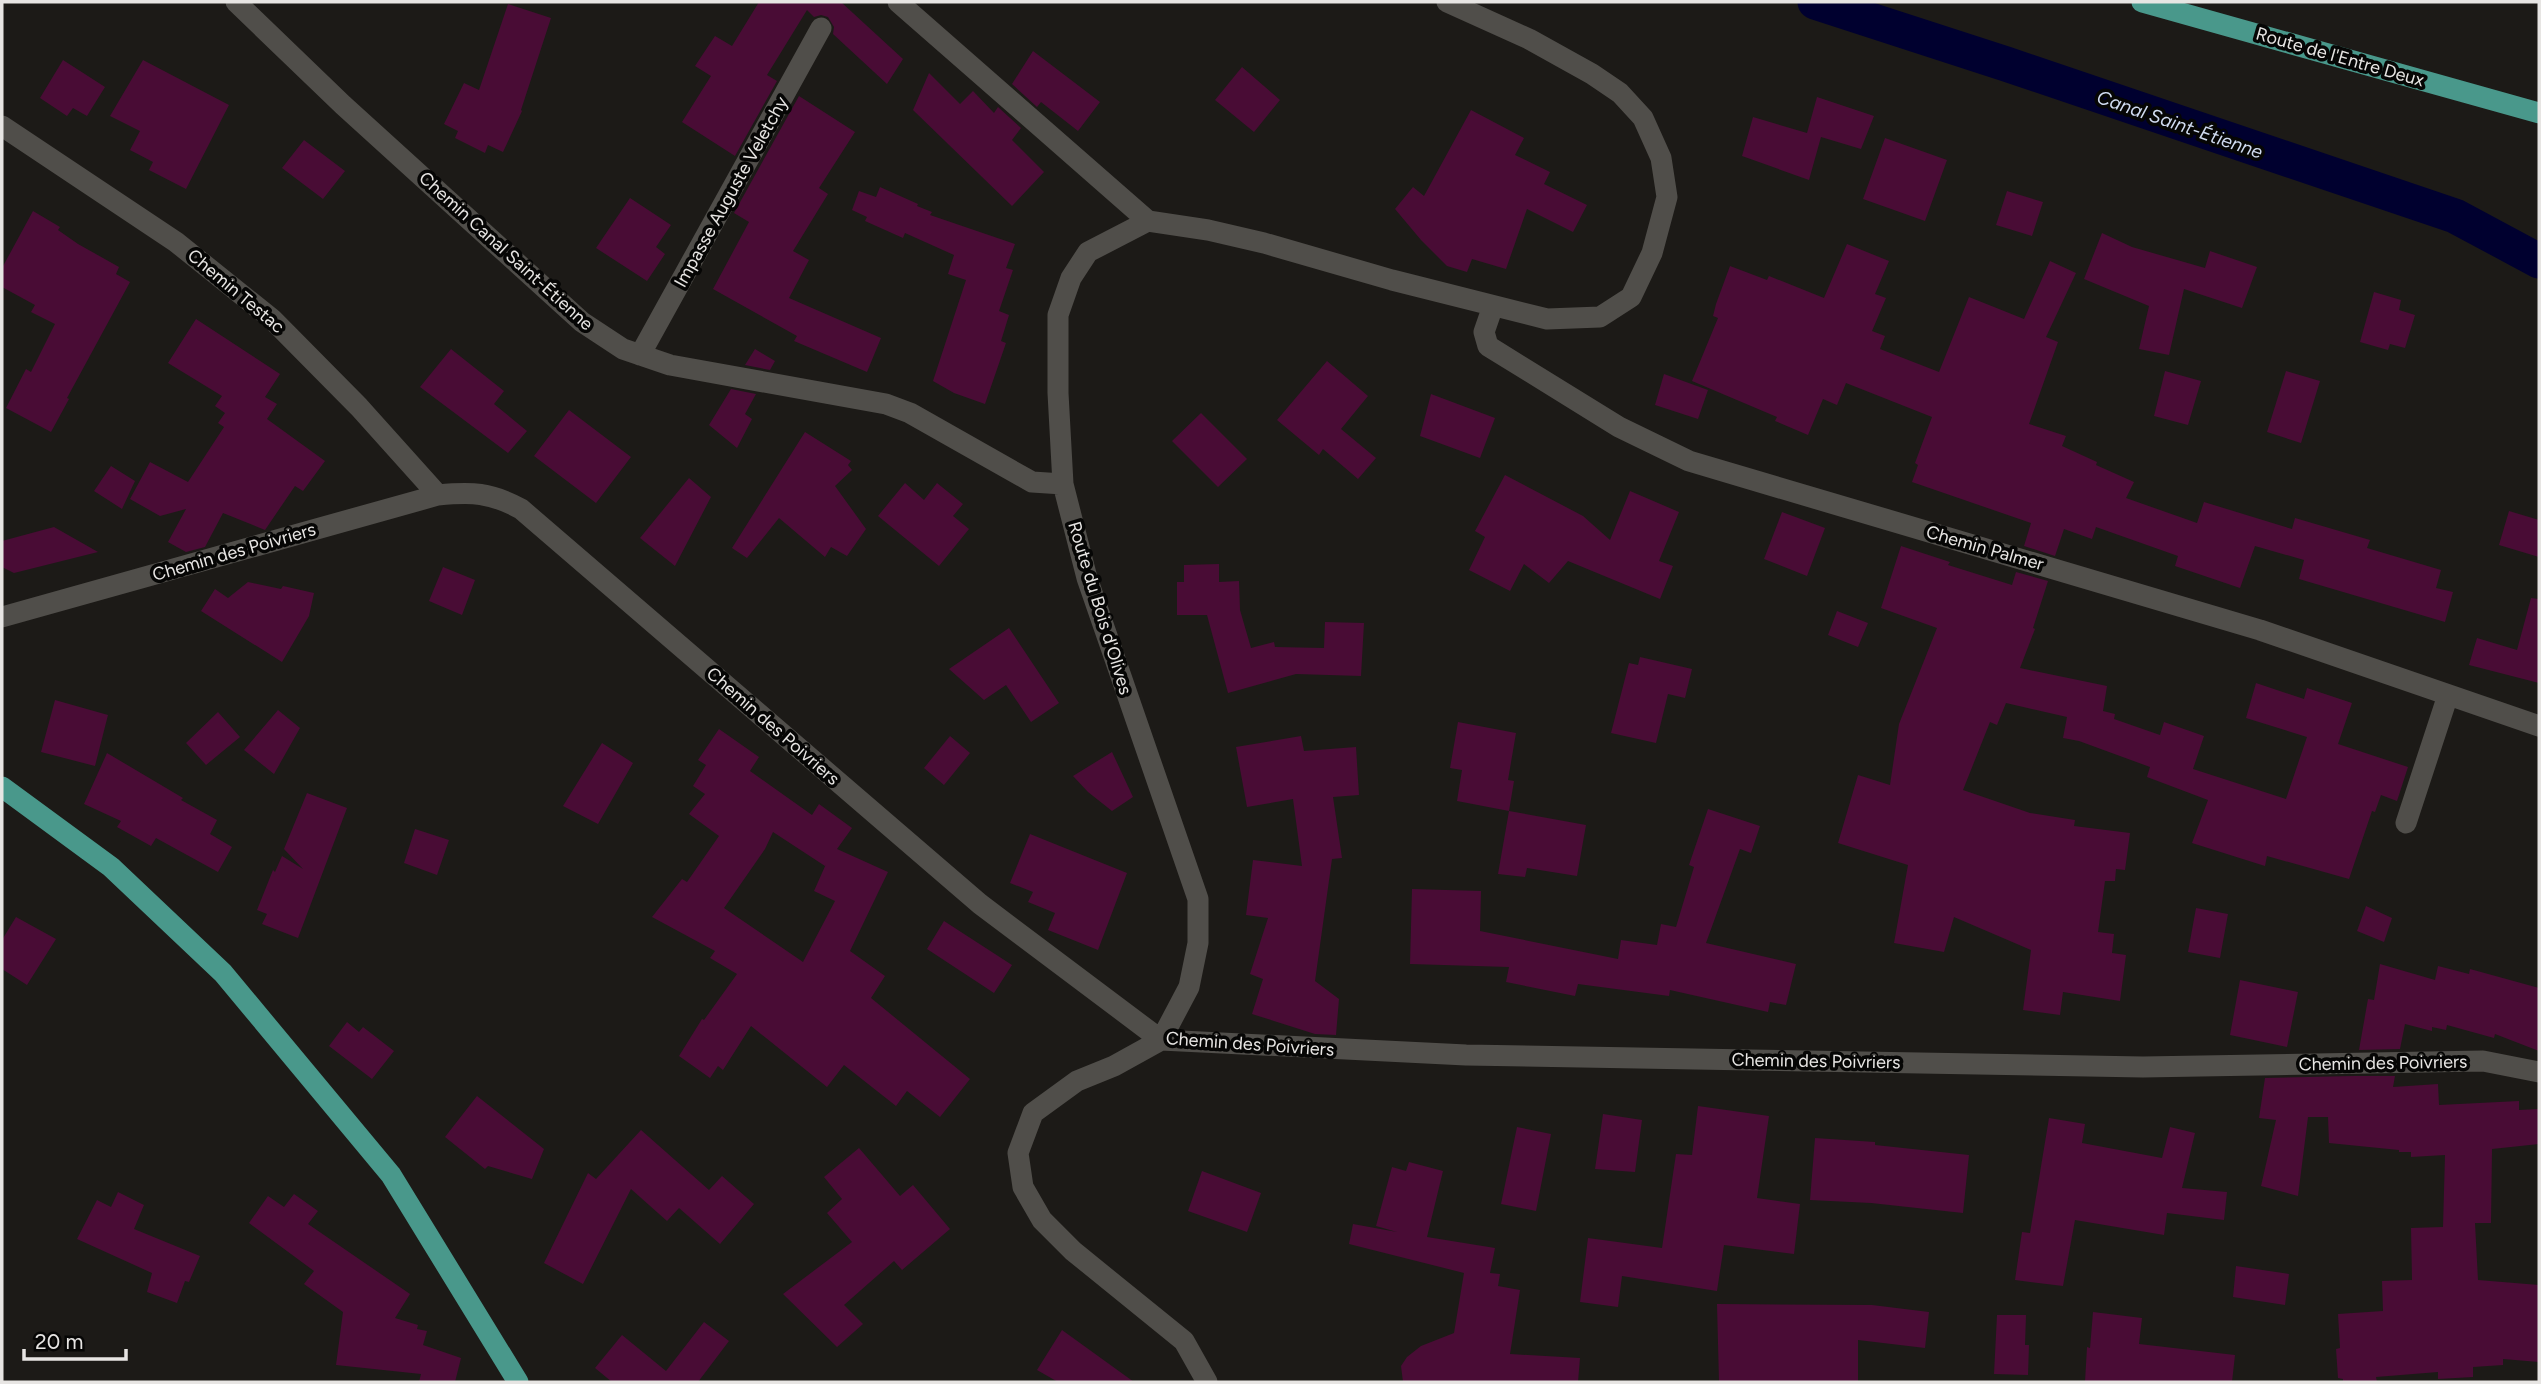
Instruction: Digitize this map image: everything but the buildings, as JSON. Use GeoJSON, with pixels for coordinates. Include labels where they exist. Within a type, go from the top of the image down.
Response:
{"type":"FeatureCollection","features":[{"type":"Feature","properties":{"kind":"main road","name":"Route de l'Entre Deux"},"geometry":{"type":"LineString","coordinates":[[2142,2],[2184,7],[2539,113]]}},
{"type":"Feature","properties":{"kind":"main road"},"geometry":{"type":"LineString","coordinates":[[2,787],[111,867],[223,973],[391,1175],[518,1382]]}},
{"type":"Feature","properties":{"kind":"street","name":"Chemin Canal Saint-Étienne"},"geometry":{"type":"LineString","coordinates":[[236,2],[342,105],[582,322],[624,349],[670,365],[886,404],[910,413],[1032,482],[1063,484]]}},
{"type":"Feature","properties":{"kind":"street"},"geometry":{"type":"LineString","coordinates":[[898,2],[1148,221],[1208,230],[1264,243],[1546,319],[1600,317],[1631,297],[1653,253],[1667,197],[1661,158],[1643,118],[1620,93],[1592,74],[1529,39],[1447,2]]}},
{"type":"Feature","properties":{"kind":"street","name":"Impasse Auguste Veletchy"},"geometry":{"type":"LineString","coordinates":[[640,355],[821,28]]}},
{"type":"Feature","properties":{"kind":"street","name":"Chemin Testac"},"geometry":{"type":"LineString","coordinates":[[2,126],[176,242],[272,319],[359,407],[438,495]]}},
{"type":"Feature","properties":{"kind":"street","name":"Route du Bois d'Olives"},"geometry":{"type":"LineString","coordinates":[[1148,221],[1088,252],[1071,278],[1058,315],[1058,394],[1063,484],[1087,578],[1198,899],[1198,943],[1189,987],[1161,1040]]}},
{"type":"Feature","properties":{"kind":"street","name":"Chemin Palmer"},"geometry":{"type":"LineString","coordinates":[[1493,306],[1484,332],[1488,346],[1619,427],[1689,461],[2260,630],[2539,726]]}},
{"type":"Feature","properties":{"kind":"street","name":"Chemin des Poivriers"},"geometry":{"type":"LineString","coordinates":[[2,617],[438,495],[480,494],[501,498],[521,509],[980,904],[1161,1040],[1466,1055],[2143,1068],[2483,1061],[2539,1072]]}},
{"type":"Feature","properties":{"kind":"street"},"geometry":{"type":"LineString","coordinates":[[2406,823],[2448,695]]}},
{"type":"Feature","properties":{"kind":"street"},"geometry":{"type":"LineString","coordinates":[[1161,1040],[1114,1066],[1077,1081],[1033,1113],[1018,1153],[1023,1188],[1042,1220],[1073,1251],[1184,1341],[1202,1378]]}},
{"type":"Feature","properties":{"kind":"waterway","name":"Canal Saint-Étienne"},"geometry":{"type":"LineString","coordinates":[[1815,2],[2455,216],[2539,261]]}}]}
